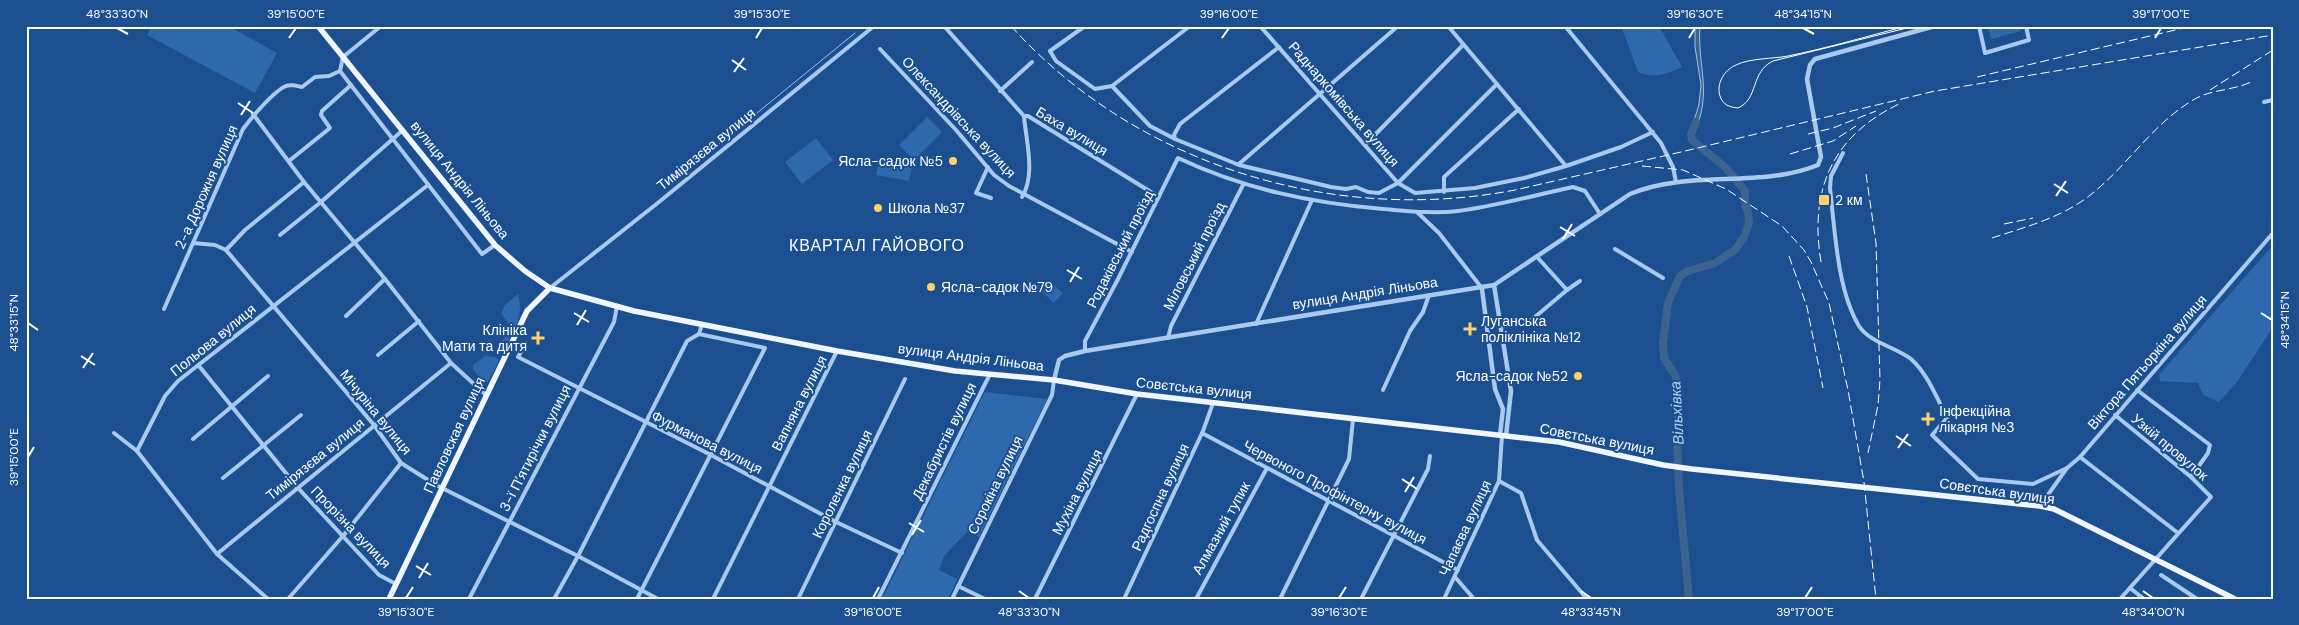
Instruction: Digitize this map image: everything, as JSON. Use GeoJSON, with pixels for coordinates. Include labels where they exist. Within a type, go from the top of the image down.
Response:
{"type":"FeatureCollection","features":[{"type":"Feature","properties":{"kind":"main road","name":"вулиця Андрія Ліньова"},"geometry":{"type":"LineString","coordinates":[[318,26],[495,245],[525,271],[550,288],[617,306],[837,351],[955,371],[1054,380]]}},
{"type":"Feature","properties":{"kind":"main road","name":"Павловская вулиця"},"geometry":{"type":"LineString","coordinates":[[389,599],[527,311],[550,288]]}},
{"type":"Feature","properties":{"kind":"main road","name":"Совєтська вулиця"},"geometry":{"type":"LineString","coordinates":[[1054,380],[1137,394],[1559,442],[1663,466],[2040,506],[2054,509],[2156,558],[2235,599]]}},
{"type":"Feature","properties":{"kind":"street"},"geometry":{"type":"LineString","coordinates":[[381,26],[344,57],[340,71],[482,254],[495,245]]}},
{"type":"Feature","properties":{"kind":"street","name":"Тимірязєва вулиця"},"geometry":{"type":"LineString","coordinates":[[550,288],[874,26]]}},
{"type":"Feature","properties":{"kind":"street","name":"Баха вулиця"},"geometry":{"type":"LineString","coordinates":[[944,26],[1024,116],[1028,116],[1159,197]]}},
{"type":"Feature","properties":{"kind":"street"},"geometry":{"type":"LineString","coordinates":[[1074,26],[1078,31]]}},
{"type":"Feature","properties":{"kind":"street"},"geometry":{"type":"LineString","coordinates":[[1085,26],[1050,51],[1056,62],[1094,89],[1112,86],[1190,26]]}},
{"type":"Feature","properties":{"kind":"street","name":"Раднаркомівська вулиця"},"geometry":{"type":"LineString","coordinates":[[1260,26],[1366,144],[1398,183],[1415,193],[1444,192]]}},
{"type":"Feature","properties":{"kind":"street"},"geometry":{"type":"LineString","coordinates":[[1239,165],[1398,26]]}},
{"type":"Feature","properties":{"kind":"street"},"geometry":{"type":"LineString","coordinates":[[1448,26],[1566,166]]}},
{"type":"Feature","properties":{"kind":"street"},"geometry":{"type":"LineString","coordinates":[[1564,26],[1654,132],[1661,143],[1676,182]]}},
{"type":"Feature","properties":{"kind":"street","name":"вулиця Андрія Ліньова"},"geometry":{"type":"LineString","coordinates":[[1054,380],[1059,360],[1065,356],[1085,351],[1494,285],[1538,258],[1600,214],[1639,190],[1676,182],[1782,175],[1818,165],[1821,157],[1806,79],[1810,65],[1815,59],[1935,26]]}},
{"type":"Feature","properties":{"kind":"street"},"geometry":{"type":"LineString","coordinates":[[1978,26],[1985,53],[2029,40],[2026,26]]}},
{"type":"Feature","properties":{"kind":"street"},"geometry":{"type":"LineString","coordinates":[[1366,144],[1463,45]]}},
{"type":"Feature","properties":{"kind":"street"},"geometry":{"type":"LineString","coordinates":[[1175,139],[1174,135],[1180,124],[1279,47]]}},
{"type":"Feature","properties":{"kind":"street","name":"Олександрівська вулиця"},"geometry":{"type":"LineString","coordinates":[[880,49],[988,167],[1008,186],[1023,196],[1132,252]]}},
{"type":"Feature","properties":{"kind":"street"},"geometry":{"type":"LineString","coordinates":[[1000,91],[1032,62]]}},
{"type":"Feature","properties":{"kind":"street","name":"2-а Дорожня вулиця"},"geometry":{"type":"LineString","coordinates":[[164,309],[243,129],[253,114],[285,86],[294,85],[302,87],[315,77],[329,76],[340,71]]}},
{"type":"Feature","properties":{"kind":"street"},"geometry":{"type":"LineString","coordinates":[[1112,86],[1150,126],[1175,139],[1239,165],[1331,187],[1346,190],[1356,187],[1368,192],[1379,193],[1398,183],[1497,84]]}},
{"type":"Feature","properties":{"kind":"street"},"geometry":{"type":"LineString","coordinates":[[289,162],[330,128],[321,115],[322,112],[352,86]]}},
{"type":"Feature","properties":{"kind":"street"},"geometry":{"type":"LineString","coordinates":[[2264,102],[2273,100]]}},
{"type":"Feature","properties":{"kind":"street"},"geometry":{"type":"LineString","coordinates":[[1519,109],[1444,177],[1444,192],[1524,178],[1566,166],[1622,147],[1654,132]]}},
{"type":"Feature","properties":{"kind":"street"},"geometry":{"type":"LineString","coordinates":[[253,114],[304,182],[385,279],[451,363],[486,395]]}},
{"type":"Feature","properties":{"kind":"street"},"geometry":{"type":"LineString","coordinates":[[1023,196],[1028,188],[1029,172],[1024,116]]}},
{"type":"Feature","properties":{"kind":"street"},"geometry":{"type":"LineString","coordinates":[[280,235],[321,202],[403,130]]}},
{"type":"Feature","properties":{"kind":"street"},"geometry":{"type":"LineString","coordinates":[[1843,153],[1831,176],[1830,188],[1844,289],[1860,327],[1875,339],[1912,360],[1930,384],[1947,418],[1932,435],[1978,479],[2033,484],[2067,468]]}},
{"type":"Feature","properties":{"kind":"street","name":"Родаківський проїзд"},"geometry":{"type":"LineString","coordinates":[[1085,351],[1085,341],[1132,252],[1178,158],[1242,185]]}},
{"type":"Feature","properties":{"kind":"street"},"geometry":{"type":"LineString","coordinates":[[988,167],[976,193],[990,198]]}},
{"type":"Feature","properties":{"kind":"street"},"geometry":{"type":"LineString","coordinates":[[193,243],[215,245],[226,250],[245,230],[304,182]]}},
{"type":"Feature","properties":{"kind":"street","name":"Польова вулиця"},"geometry":{"type":"LineString","coordinates":[[137,451],[164,396],[178,382],[353,242],[428,185]]}},
{"type":"Feature","properties":{"kind":"street"},"geometry":{"type":"LineString","coordinates":[[1242,185],[1312,200],[1417,212],[1466,210],[1573,187],[1585,191],[1600,214]]}},
{"type":"Feature","properties":{"kind":"street","name":"Міловський проїзд"},"geometry":{"type":"LineString","coordinates":[[1168,338],[1171,326],[1242,185]]}},
{"type":"Feature","properties":{"kind":"street"},"geometry":{"type":"LineString","coordinates":[[1256,324],[1312,200]]}},
{"type":"Feature","properties":{"kind":"street"},"geometry":{"type":"LineString","coordinates":[[1417,212],[1439,233],[1482,288]]}},
{"type":"Feature","properties":{"kind":"street","name":"Віктора Пятьоркіна вулиця"},"geometry":{"type":"LineString","coordinates":[[2040,506],[2067,468],[2080,457],[2273,233]]}},
{"type":"Feature","properties":{"kind":"street"},"geometry":{"type":"LineString","coordinates":[[1615,248],[1663,278]]}},
{"type":"Feature","properties":{"kind":"street","name":"Мічуріна вулиця"},"geometry":{"type":"LineString","coordinates":[[226,250],[374,426],[401,462],[443,489],[578,556],[658,599]]}},
{"type":"Feature","properties":{"kind":"street"},"geometry":{"type":"LineString","coordinates":[[1538,258],[1567,290]]}},
{"type":"Feature","properties":{"kind":"street"},"geometry":{"type":"LineString","coordinates":[[346,316],[385,279]]}},
{"type":"Feature","properties":{"kind":"street"},"geometry":{"type":"LineString","coordinates":[[1529,322],[1580,281]]}},
{"type":"Feature","properties":{"kind":"street","name":"Чапаєва вулиця"},"geometry":{"type":"LineString","coordinates":[[1494,285],[1511,391],[1502,435]]}},
{"type":"Feature","properties":{"kind":"street","name":"Чапаєва вулиця"},"geometry":{"type":"LineString","coordinates":[[1444,599],[1500,481],[1503,409],[1495,389],[1482,288]]}},
{"type":"Feature","properties":{"kind":"street"},"geometry":{"type":"LineString","coordinates":[[1384,390],[1410,331],[1423,312],[1429,295]]}},
{"type":"Feature","properties":{"kind":"street","name":"3-ї П’ятирічки вулиця"},"geometry":{"type":"LineString","coordinates":[[469,599],[614,322],[617,306]]}},
{"type":"Feature","properties":{"kind":"street"},"geometry":{"type":"LineString","coordinates":[[378,356],[419,321]]}},
{"type":"Feature","properties":{"kind":"street"},"geometry":{"type":"LineString","coordinates":[[699,334],[702,324]]}},
{"type":"Feature","properties":{"kind":"street"},"geometry":{"type":"LineString","coordinates":[[554,599],[578,556],[687,340],[699,334],[765,348],[637,599]]}},
{"type":"Feature","properties":{"kind":"street","name":"Фурманова вулиця"},"geometry":{"type":"LineString","coordinates":[[526,343],[518,358],[711,455],[836,522],[902,553]]}},
{"type":"Feature","properties":{"kind":"street","name":"Вапняна вулиця"},"geometry":{"type":"LineString","coordinates":[[713,599],[837,351]]}},
{"type":"Feature","properties":{"kind":"street","name":"Тимірязєва вулиця"},"geometry":{"type":"LineString","coordinates":[[217,554],[451,363]]}},
{"type":"Feature","properties":{"kind":"street","name":"Прорізна вулиця"},"geometry":{"type":"LineString","coordinates":[[199,366],[231,408],[298,488],[379,575],[396,584]]}},
{"type":"Feature","properties":{"kind":"street","name":"Декабристів вулиця"},"geometry":{"type":"LineString","coordinates":[[878,599],[990,374]]}},
{"type":"Feature","properties":{"kind":"street"},"geometry":{"type":"LineString","coordinates":[[193,438],[268,376]]}},
{"type":"Feature","properties":{"kind":"street","name":"Короленка вулиця"},"geometry":{"type":"LineString","coordinates":[[798,599],[905,379]]}},
{"type":"Feature","properties":{"kind":"street","name":"Сорокіна вулиця"},"geometry":{"type":"LineString","coordinates":[[952,599],[1052,395],[1054,380]]}},
{"type":"Feature","properties":{"kind":"street"},"geometry":{"type":"LineString","coordinates":[[2137,390],[2210,445],[2208,453],[2191,477]]}},
{"type":"Feature","properties":{"kind":"street","name":"Мухіна вулиця"},"geometry":{"type":"LineString","coordinates":[[1035,599],[1137,394]]}},
{"type":"Feature","properties":{"kind":"street","name":"Радгоспна вулиця"},"geometry":{"type":"LineString","coordinates":[[1124,599],[1202,433],[1213,403]]}},
{"type":"Feature","properties":{"kind":"street"},"geometry":{"type":"LineString","coordinates":[[223,478],[301,415]]}},
{"type":"Feature","properties":{"kind":"street","name":"Узкій провулок"},"geometry":{"type":"LineString","coordinates":[[2115,415],[2191,477],[2211,497],[2178,532]]}},
{"type":"Feature","properties":{"kind":"street"},"geometry":{"type":"LineString","coordinates":[[1280,599],[1348,460],[1353,419]]}},
{"type":"Feature","properties":{"kind":"street"},"geometry":{"type":"LineString","coordinates":[[114,433],[137,451],[217,554],[268,599]]}},
{"type":"Feature","properties":{"kind":"street","name":"Червоного Профінтерну вулиця"},"geometry":{"type":"LineString","coordinates":[[1202,433],[1458,570]]}},
{"type":"Feature","properties":{"kind":"street"},"geometry":{"type":"LineString","coordinates":[[1361,599],[1428,469],[1430,456]]}},
{"type":"Feature","properties":{"kind":"street"},"geometry":{"type":"LineString","coordinates":[[2080,457],[2178,532],[2120,599]]}},
{"type":"Feature","properties":{"kind":"street"},"geometry":{"type":"LineString","coordinates":[[288,599],[343,536],[401,462]]}},
{"type":"Feature","properties":{"kind":"street","name":"Алмазний тупик"},"geometry":{"type":"LineString","coordinates":[[1196,599],[1267,468]]}},
{"type":"Feature","properties":{"kind":"street"},"geometry":{"type":"LineString","coordinates":[[1500,481],[1521,494],[1537,540],[1587,599]]}},
{"type":"Feature","properties":{"kind":"street"},"geometry":{"type":"LineString","coordinates":[[2161,575],[2197,599]]}},
{"type":"Feature","properties":{"kind":"street"},"geometry":{"type":"LineString","coordinates":[[1455,576],[1474,599]]}},
{"type":"Feature","properties":{"kind":"street"},"geometry":{"type":"LineString","coordinates":[[958,586],[985,599]]}},
{"type":"Feature","properties":{"kind":"street"},"geometry":{"type":"LineString","coordinates":[[2130,588],[2144,599]]}},
{"type":"Feature","properties":{"kind":"shaded area"},"geometry":{"type":"Polygon","coordinates":[[[152,26],[228,26],[277,53],[255,93],[147,35],[152,26]]]}},
{"type":"Feature","properties":{"kind":"shaded area"},"geometry":{"type":"Polygon","coordinates":[[[1621,26],[1659,26],[1682,67],[1660,75],[1638,72],[1621,26]]]}},
{"type":"Feature","properties":{"kind":"shaded area"},"geometry":{"type":"Polygon","coordinates":[[[1695,26],[1700,26],[1703,105],[1694,133],[1691,131],[1699,104],[1701,85],[1695,47],[1695,26]]]}},
{"type":"Feature","properties":{"kind":"shaded area"},"geometry":{"type":"Polygon","coordinates":[[[1988,26],[2020,26],[2021,31],[1991,39],[1988,26]]]}},
{"type":"Feature","properties":{"kind":"shaded area"},"geometry":{"type":"Polygon","coordinates":[[[927,117],[942,132],[914,160],[899,145],[927,117]]]}},
{"type":"Feature","properties":{"kind":"shaded area"},"geometry":{"type":"Polygon","coordinates":[[[816,138],[833,160],[802,184],[785,162],[816,138]]]}},
{"type":"Feature","properties":{"kind":"shaded area"},"geometry":{"type":"Polygon","coordinates":[[[879,161],[912,167],[909,181],[876,175],[879,161]]]}},
{"type":"Feature","properties":{"kind":"shaded area"},"geometry":{"type":"Polygon","coordinates":[[[2273,245],[2273,327],[2237,382],[2219,402],[2203,395],[2198,383],[2160,381],[2159,375],[2273,245]]]}},
{"type":"Feature","properties":{"kind":"shaded area"},"geometry":{"type":"Polygon","coordinates":[[[1049,281],[1063,293],[1054,303],[1041,291],[1049,281]]]}},
{"type":"Feature","properties":{"kind":"shaded area"},"geometry":{"type":"Polygon","coordinates":[[[518,294],[520,309],[518,322],[505,347],[502,347],[500,341],[504,339],[510,326],[501,313],[505,305],[518,294]]]}},
{"type":"Feature","properties":{"kind":"shaded area"},"geometry":{"type":"Polygon","coordinates":[[[485,356],[496,357],[499,360],[488,382],[483,383],[473,369],[473,365],[485,356]]]}},
{"type":"Feature","properties":{"kind":"shaded area"},"geometry":{"type":"Polygon","coordinates":[[[985,392],[1047,399],[979,537],[968,531],[944,556],[939,570],[957,579],[948,599],[882,599],[985,392]]]}},
{"type":"Feature","properties":{"kind":"waterway"},"geometry":{"type":"LineString","coordinates":[[681,175],[855,33]]}},
{"type":"Feature","properties":{"kind":"waterway","name":"Вільхівка"},"geometry":{"type":"LineString","coordinates":[[1689,599],[1679,489],[1677,437],[1679,390],[1675,375],[1664,358],[1663,343],[1668,303],[1680,276],[1688,271],[1715,263],[1735,250],[1744,237],[1749,223],[1745,205],[1745,191],[1726,168],[1692,140],[1691,134],[1696,122]]}},
{"type":"Feature","properties":{"kind":"tram line"},"geometry":{"type":"LineString","coordinates":[[1907,26],[1803,53],[1742,63],[1732,67],[1722,78],[1719,87],[1720,96],[1727,105],[1738,108],[1745,104],[1757,78],[1766,66],[1773,61],[1915,26]]}},
{"type":"Feature","properties":{"kind":"railway"},"geometry":{"type":"LineString","coordinates":[[1011,26],[1061,74],[1117,115],[1177,148],[1242,173],[1309,190],[1377,199],[1446,199],[1515,190],[1935,91],[2273,35]]}},
{"type":"Feature","properties":{"kind":"railway"},"geometry":{"type":"LineString","coordinates":[[1977,77],[2192,26]]}},
{"type":"Feature","properties":{"kind":"railway"},"geometry":{"type":"LineString","coordinates":[[2210,90],[2273,50]]}},
{"type":"Feature","properties":{"kind":"railway"},"geometry":{"type":"LineString","coordinates":[[1992,238],[2055,216],[2078,204],[2116,172],[2151,134],[2178,110],[2200,96],[2251,82]]}},
{"type":"Feature","properties":{"kind":"railway"},"geometry":{"type":"LineString","coordinates":[[1821,262],[1818,236],[1819,211],[1823,189],[1830,168],[1842,149],[1857,132],[1876,117],[1899,104]]}},
{"type":"Feature","properties":{"kind":"railway"},"geometry":{"type":"LineString","coordinates":[[1808,134],[1833,128],[1876,111]]}},
{"type":"Feature","properties":{"kind":"railway"},"geometry":{"type":"LineString","coordinates":[[1790,154],[1833,141],[1856,126]]}},
{"type":"Feature","properties":{"kind":"railway"},"geometry":{"type":"LineString","coordinates":[[1642,166],[1683,170],[1726,189],[1782,226],[1804,250],[1811,262],[1829,303],[1848,390],[1864,482],[1876,599]]}},
{"type":"Feature","properties":{"kind":"railway"},"geometry":{"type":"LineString","coordinates":[[1866,174],[1876,243],[1880,380],[1878,405],[1868,453]]}},
{"type":"Feature","properties":{"kind":"railway"},"geometry":{"type":"LineString","coordinates":[[2004,224],[2033,218]]}},
{"type":"Feature","properties":{"kind":"railway"},"geometry":{"type":"LineString","coordinates":[[1789,256],[1807,307],[1823,388]]}},
{"type":"Feature","properties":{"kind":"place","name":"Ясла-садок №5"},"geometry":{"type":"Point","coordinates":[953,161]}},
{"type":"Feature","properties":{"kind":"place","name":"2 км"},"geometry":{"type":"Point","coordinates":[1824,200]}},
{"type":"Feature","properties":{"kind":"place","name":"Школа №37"},"geometry":{"type":"Point","coordinates":[878,208]}},
{"type":"Feature","properties":{"kind":"place","name":"Ясла-садок №79"},"geometry":{"type":"Point","coordinates":[931,287]}},
{"type":"Feature","properties":{"kind":"place","name":"Луганська поліклініка №12"},"geometry":{"type":"Point","coordinates":[1470,329]}},
{"type":"Feature","properties":{"kind":"place","name":"Клініка Мати та дитя"},"geometry":{"type":"Point","coordinates":[538,338]}},
{"type":"Feature","properties":{"kind":"place","name":"Ясла-садок №52"},"geometry":{"type":"Point","coordinates":[1578,376]}},
{"type":"Feature","properties":{"kind":"place","name":"Інфекційна лікарня №3"},"geometry":{"type":"Point","coordinates":[1928,419]}},
{"type":"Feature","properties":{"kind":"district","name":"КВАРТАЛ ГАЙОВОГО"},"geometry":{"type":"Point","coordinates":[877,245]}}]}
